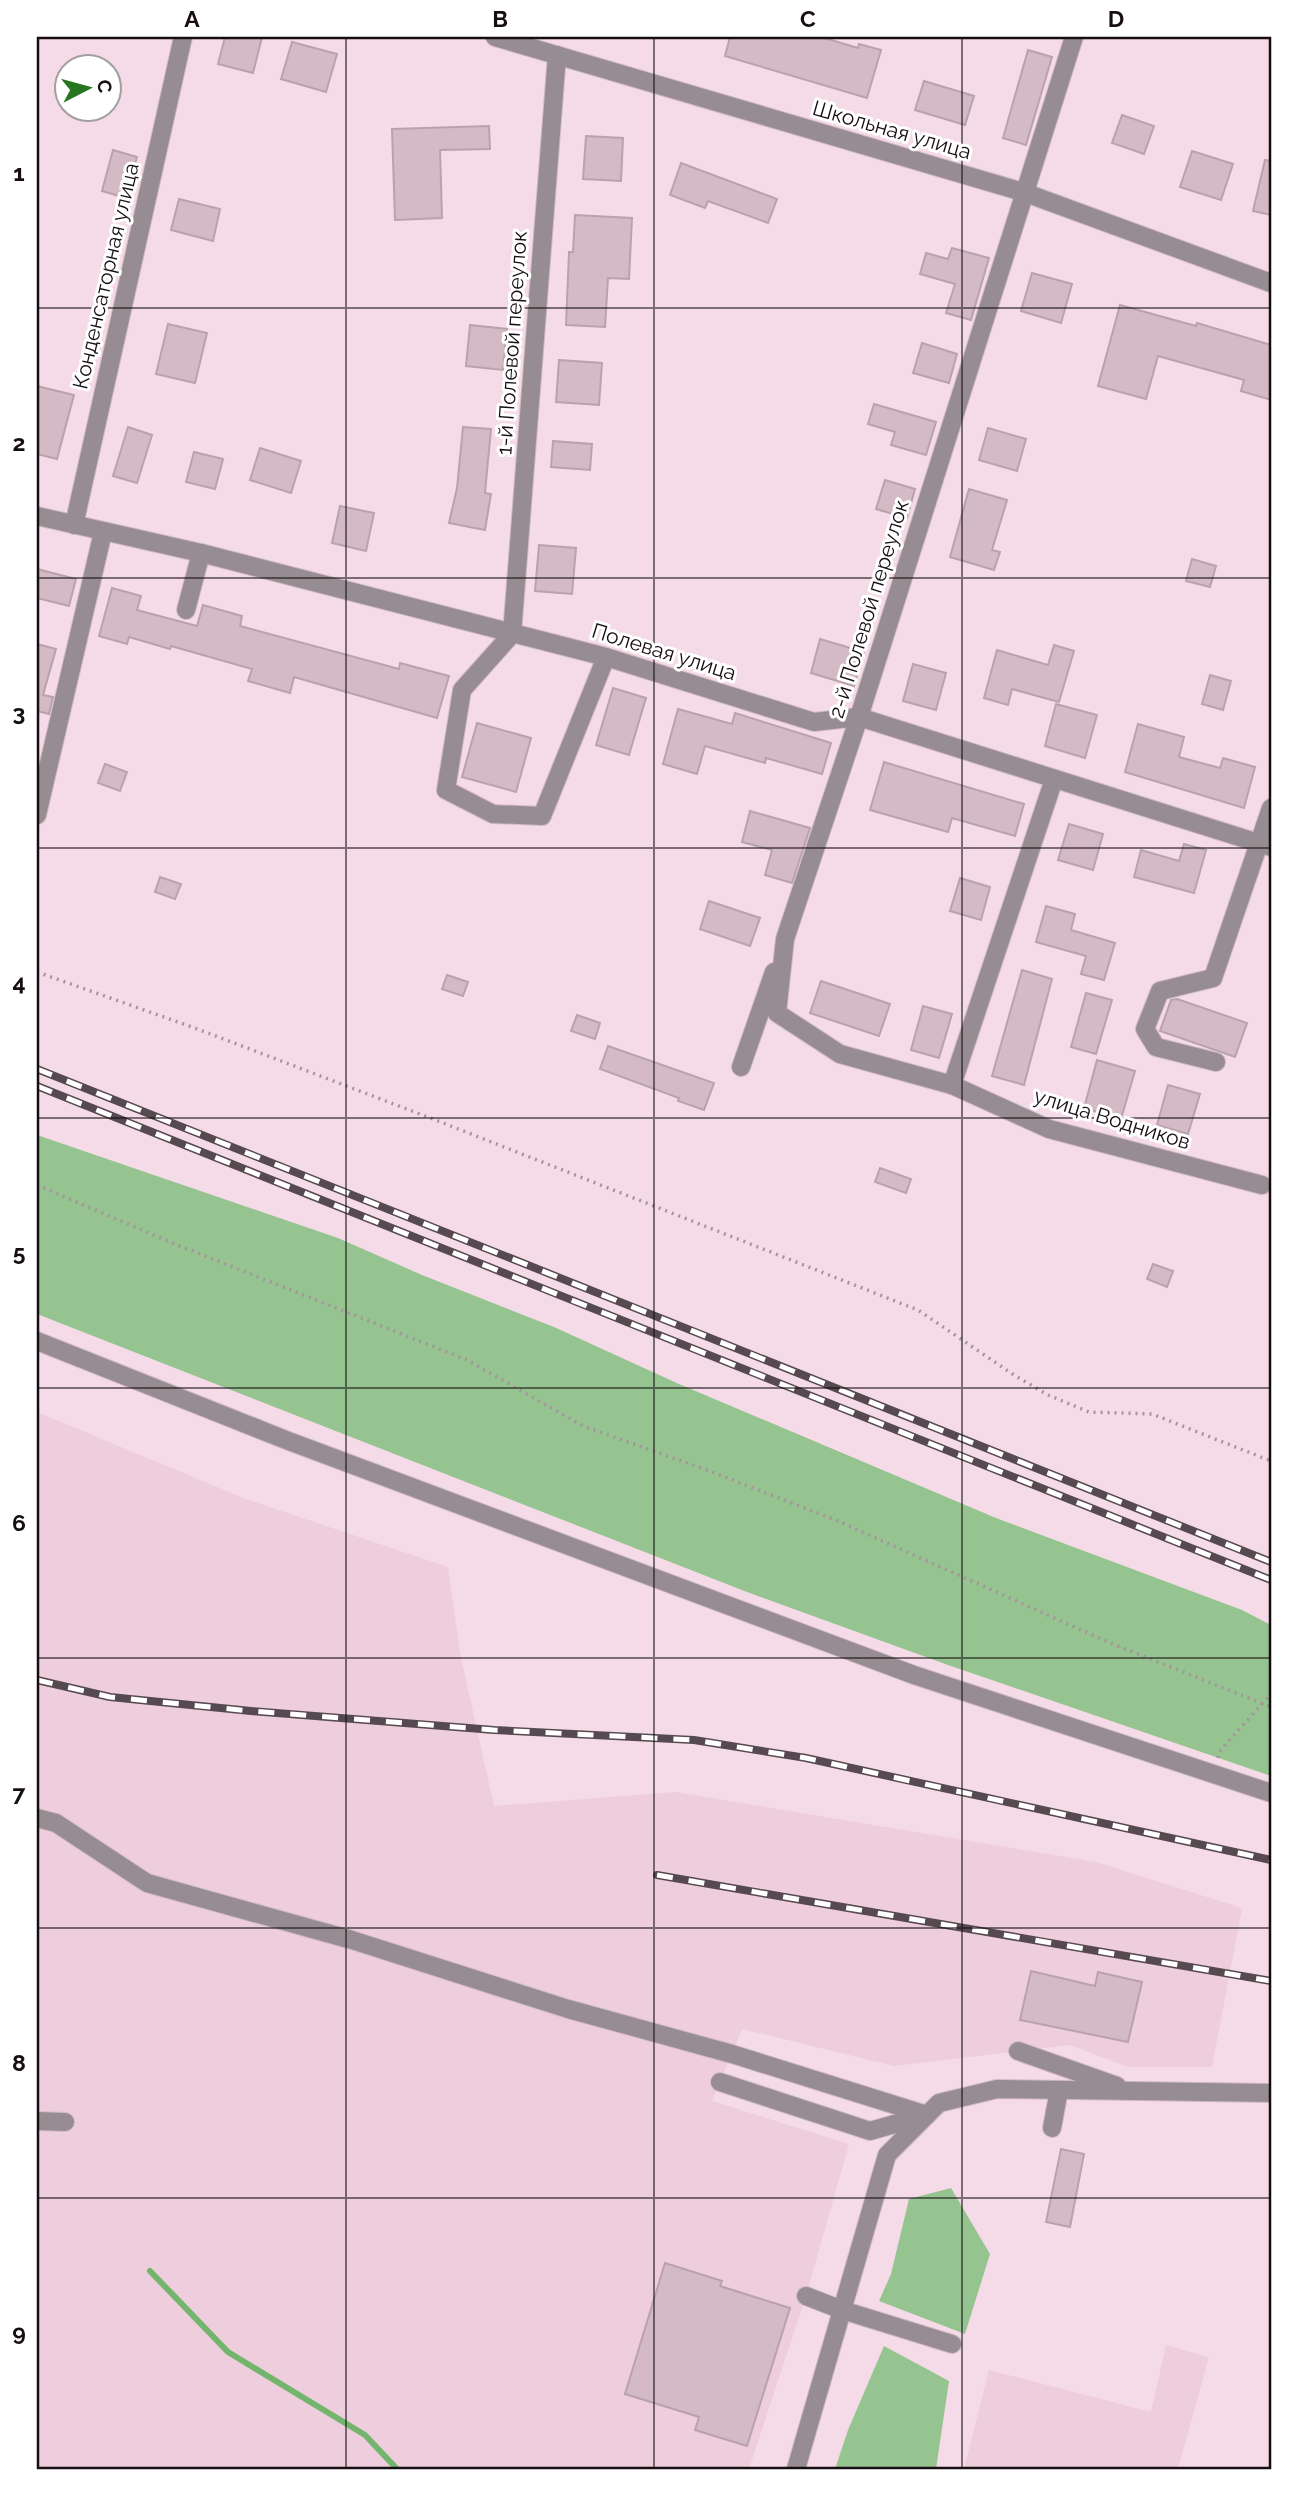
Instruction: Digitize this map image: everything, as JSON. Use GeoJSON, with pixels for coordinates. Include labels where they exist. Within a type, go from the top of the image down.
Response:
{"type":"FeatureCollection","features":[{"type":"Feature","properties":{"kind":"street","name":"Конденсаторная улица"},"geometry":{"type":"LineString","coordinates":[[74,525],[183,37]]}},
{"type":"Feature","properties":{"kind":"street","name":"Школьная улица"},"geometry":{"type":"LineString","coordinates":[[495,37],[1023,192],[1271,283]]}},
{"type":"Feature","properties":{"kind":"street","name":"2-й Полевой переулок"},"geometry":{"type":"LineString","coordinates":[[952,1085],[840,1054],[777,1013],[786,939],[1074,37]]}},
{"type":"Feature","properties":{"kind":"street","name":"1-й Полевой переулок"},"geometry":{"type":"LineString","coordinates":[[512,634],[557,55]]}},
{"type":"Feature","properties":{"kind":"street","name":"Полевая улица"},"geometry":{"type":"LineString","coordinates":[[37,516],[201,553],[606,657],[814,722],[859,717],[1266,845]]}},
{"type":"Feature","properties":{"kind":"street"},"geometry":{"type":"LineString","coordinates":[[37,815],[103,532]]}},
{"type":"Feature","properties":{"kind":"street"},"geometry":{"type":"LineString","coordinates":[[186,610],[201,553]]}},
{"type":"Feature","properties":{"kind":"street"},"geometry":{"type":"LineString","coordinates":[[512,634],[462,690],[446,790],[493,814],[542,816],[606,657]]}},
{"type":"Feature","properties":{"kind":"street"},"geometry":{"type":"LineString","coordinates":[[952,1085],[1054,779]]}},
{"type":"Feature","properties":{"kind":"street"},"geometry":{"type":"LineString","coordinates":[[1216,1062],[1156,1047],[1145,1029],[1160,991],[1213,978],[1266,845],[1271,808]]}},
{"type":"Feature","properties":{"kind":"street"},"geometry":{"type":"LineString","coordinates":[[741,1067],[786,939]]}},
{"type":"Feature","properties":{"kind":"street","name":"улица Водников"},"geometry":{"type":"LineString","coordinates":[[952,1085],[1049,1129],[1262,1185]]}},
{"type":"Feature","properties":{"kind":"street"},"geometry":{"type":"LineString","coordinates":[[37,1341],[286,1440],[914,1675],[1271,1793]]}},
{"type":"Feature","properties":{"kind":"street"},"geometry":{"type":"LineString","coordinates":[[37,1818],[56,1823],[147,1883],[352,1940],[568,2009],[732,2054],[927,2115]]}},
{"type":"Feature","properties":{"kind":"street"},"geometry":{"type":"LineString","coordinates":[[1018,2051],[1130,2091]]}},
{"type":"Feature","properties":{"kind":"street"},"geometry":{"type":"LineString","coordinates":[[720,2082],[870,2131],[927,2115]]}},
{"type":"Feature","properties":{"kind":"street"},"geometry":{"type":"LineString","coordinates":[[796,2469],[887,2155],[939,2103],[997,2089],[1271,2093]]}},
{"type":"Feature","properties":{"kind":"street"},"geometry":{"type":"LineString","coordinates":[[1052,2128],[1059,2090]]}},
{"type":"Feature","properties":{"kind":"street"},"geometry":{"type":"LineString","coordinates":[[37,2121],[65,2122]]}},
{"type":"Feature","properties":{"kind":"street"},"geometry":{"type":"LineString","coordinates":[[806,2296],[952,2344]]}},
{"type":"Feature","properties":{"kind":"path"},"geometry":{"type":"LineString","coordinates":[[37,972],[192,1027],[420,1114],[918,1310],[1014,1375],[1048,1395],[1089,1412],[1152,1414],[1271,1461]]}},
{"type":"Feature","properties":{"kind":"path"},"geometry":{"type":"LineString","coordinates":[[37,1185],[170,1242],[467,1360],[583,1426],[838,1521],[1108,1642],[1271,1707]]}},
{"type":"Feature","properties":{"kind":"path"},"geometry":{"type":"LineString","coordinates":[[1214,1774],[1219,1752],[1271,1694]]}},
{"type":"Feature","properties":{"kind":"shaded area"},"geometry":{"type":"Polygon","coordinates":[[[37,1412],[246,1499],[448,1567],[460,1653],[494,1806],[675,1792],[1096,1862],[1242,1908],[1212,2067],[1128,2067],[1070,2045],[894,2066],[742,2029],[712,2101],[849,2144],[806,2296],[749,2469],[37,2469],[37,1412]]]}},
{"type":"Feature","properties":{"kind":"shaded area"},"geometry":{"type":"Polygon","coordinates":[[[1166,2345],[1209,2357],[1178,2469],[964,2469],[989,2370],[1151,2412],[1166,2345]]]}},
{"type":"Feature","properties":{"kind":"green space"},"geometry":{"type":"Polygon","coordinates":[[[37,1135],[338,1238],[422,1275],[554,1327],[679,1384],[996,1518],[1242,1610],[1271,1625],[1271,1776],[948,1665],[747,1592],[37,1314],[37,1135]]]}},
{"type":"Feature","properties":{"kind":"green space"},"geometry":{"type":"Polygon","coordinates":[[[951,2188],[990,2254],[965,2334],[879,2301],[891,2274],[909,2199],[951,2188]]]}},
{"type":"Feature","properties":{"kind":"green space"},"geometry":{"type":"Polygon","coordinates":[[[884,2346],[949,2381],[936,2469],[835,2469],[848,2430],[884,2346]]]}},
{"type":"Feature","properties":{"kind":"building"},"geometry":{"type":"Polygon","coordinates":[[[225,37],[262,37],[253,73],[218,64],[225,37]]]}},
{"type":"Feature","properties":{"kind":"building"},"geometry":{"type":"Polygon","coordinates":[[[730,37],[821,37],[858,48],[859,44],[881,50],[867,98],[725,56],[730,37]]]}},
{"type":"Feature","properties":{"kind":"building"},"geometry":{"type":"Polygon","coordinates":[[[292,42],[337,54],[326,92],[281,79],[292,42]]]}},
{"type":"Feature","properties":{"kind":"building"},"geometry":{"type":"Polygon","coordinates":[[[1028,50],[1052,57],[1026,145],[1003,138],[1028,50]]]}},
{"type":"Feature","properties":{"kind":"building"},"geometry":{"type":"Polygon","coordinates":[[[924,81],[974,96],[965,125],[915,110],[924,81]]]}},
{"type":"Feature","properties":{"kind":"building"},"geometry":{"type":"Polygon","coordinates":[[[1122,115],[1154,126],[1144,154],[1112,143],[1122,115]]]}},
{"type":"Feature","properties":{"kind":"building"},"geometry":{"type":"Polygon","coordinates":[[[489,126],[490,149],[440,150],[442,218],[395,220],[392,129],[489,126]]]}},
{"type":"Feature","properties":{"kind":"building"},"geometry":{"type":"Polygon","coordinates":[[[586,136],[623,138],[621,181],[583,179],[586,136]]]}},
{"type":"Feature","properties":{"kind":"building"},"geometry":{"type":"Polygon","coordinates":[[[113,150],[137,157],[126,198],[102,191],[113,150]]]}},
{"type":"Feature","properties":{"kind":"building"},"geometry":{"type":"Polygon","coordinates":[[[1192,151],[1233,164],[1221,200],[1180,187],[1192,151]]]}},
{"type":"Feature","properties":{"kind":"building"},"geometry":{"type":"Polygon","coordinates":[[[1265,160],[1271,161],[1271,215],[1253,211],[1265,160]]]}},
{"type":"Feature","properties":{"kind":"building"},"geometry":{"type":"Polygon","coordinates":[[[681,163],[777,199],[768,223],[708,201],[705,208],[670,195],[681,163]]]}},
{"type":"Feature","properties":{"kind":"building"},"geometry":{"type":"Polygon","coordinates":[[[179,199],[220,209],[213,241],[171,230],[179,199]]]}},
{"type":"Feature","properties":{"kind":"building"},"geometry":{"type":"Polygon","coordinates":[[[575,215],[632,218],[629,279],[608,278],[605,327],[566,325],[569,252],[573,252],[575,215]]]}},
{"type":"Feature","properties":{"kind":"building"},"geometry":{"type":"Polygon","coordinates":[[[952,248],[989,258],[971,320],[946,313],[955,284],[920,274],[926,253],[948,259],[952,248]]]}},
{"type":"Feature","properties":{"kind":"building"},"geometry":{"type":"Polygon","coordinates":[[[1032,273],[1072,284],[1061,323],[1021,311],[1032,273]]]}},
{"type":"Feature","properties":{"kind":"building"},"geometry":{"type":"Polygon","coordinates":[[[1120,305],[1196,326],[1197,323],[1271,345],[1271,400],[1241,391],[1244,380],[1158,356],[1146,399],[1098,386],[1120,305]]]}},
{"type":"Feature","properties":{"kind":"building"},"geometry":{"type":"Polygon","coordinates":[[[168,324],[207,333],[195,383],[156,374],[168,324]]]}},
{"type":"Feature","properties":{"kind":"building"},"geometry":{"type":"Polygon","coordinates":[[[470,325],[507,329],[503,370],[466,366],[470,325]]]}},
{"type":"Feature","properties":{"kind":"building"},"geometry":{"type":"Polygon","coordinates":[[[922,343],[957,354],[949,383],[913,373],[922,343]]]}},
{"type":"Feature","properties":{"kind":"building"},"geometry":{"type":"Polygon","coordinates":[[[559,360],[602,363],[599,405],[556,402],[559,360]]]}},
{"type":"Feature","properties":{"kind":"building"},"geometry":{"type":"Polygon","coordinates":[[[37,386],[74,395],[57,459],[37,454],[37,386]]]}},
{"type":"Feature","properties":{"kind":"building"},"geometry":{"type":"Polygon","coordinates":[[[874,404],[936,422],[926,455],[891,445],[895,432],[868,424],[874,404]]]}},
{"type":"Feature","properties":{"kind":"building"},"geometry":{"type":"Polygon","coordinates":[[[128,427],[152,435],[137,483],[113,476],[128,427]]]}},
{"type":"Feature","properties":{"kind":"building"},"geometry":{"type":"Polygon","coordinates":[[[463,427],[491,429],[485,493],[491,494],[485,530],[449,523],[457,488],[463,427]]]}},
{"type":"Feature","properties":{"kind":"building"},"geometry":{"type":"Polygon","coordinates":[[[988,428],[1026,439],[1017,471],[979,460],[988,428]]]}},
{"type":"Feature","properties":{"kind":"building"},"geometry":{"type":"Polygon","coordinates":[[[553,441],[592,444],[590,470],[551,467],[553,441]]]}},
{"type":"Feature","properties":{"kind":"building"},"geometry":{"type":"Polygon","coordinates":[[[260,448],[301,461],[291,493],[250,480],[260,448]]]}},
{"type":"Feature","properties":{"kind":"building"},"geometry":{"type":"Polygon","coordinates":[[[194,452],[223,459],[215,489],[186,482],[194,452]]]}},
{"type":"Feature","properties":{"kind":"building"},"geometry":{"type":"Polygon","coordinates":[[[885,480],[915,489],[907,518],[876,509],[885,480]]]}},
{"type":"Feature","properties":{"kind":"building"},"geometry":{"type":"Polygon","coordinates":[[[969,489],[1007,500],[992,550],[1000,552],[994,570],[950,557],[969,489]]]}},
{"type":"Feature","properties":{"kind":"building"},"geometry":{"type":"Polygon","coordinates":[[[340,506],[374,513],[366,551],[332,543],[340,506]]]}},
{"type":"Feature","properties":{"kind":"building"},"geometry":{"type":"Polygon","coordinates":[[[539,545],[576,548],[572,594],[535,591],[539,545]]]}},
{"type":"Feature","properties":{"kind":"building"},"geometry":{"type":"Polygon","coordinates":[[[1192,559],[1216,566],[1210,587],[1186,581],[1192,559]]]}},
{"type":"Feature","properties":{"kind":"building"},"geometry":{"type":"Polygon","coordinates":[[[37,569],[76,579],[69,606],[37,598],[37,569]]]}},
{"type":"Feature","properties":{"kind":"building"},"geometry":{"type":"Polygon","coordinates":[[[112,588],[141,596],[137,610],[197,626],[203,605],[242,616],[240,626],[399,669],[400,663],[449,676],[437,718],[294,677],[290,693],[248,681],[252,669],[171,646],[170,649],[129,637],[127,644],[99,636],[112,588]]]}},
{"type":"Feature","properties":{"kind":"building"},"geometry":{"type":"Polygon","coordinates":[[[820,639],[864,652],[854,686],[811,673],[820,639]]]}},
{"type":"Feature","properties":{"kind":"building"},"geometry":{"type":"Polygon","coordinates":[[[37,644],[56,649],[43,695],[53,697],[49,714],[37,711],[37,644]]]}},
{"type":"Feature","properties":{"kind":"building"},"geometry":{"type":"Polygon","coordinates":[[[1054,645],[1074,651],[1059,702],[1012,689],[1008,705],[984,698],[997,650],[1048,665],[1054,645]]]}},
{"type":"Feature","properties":{"kind":"building"},"geometry":{"type":"Polygon","coordinates":[[[913,664],[946,673],[936,710],[903,701],[913,664]]]}},
{"type":"Feature","properties":{"kind":"building"},"geometry":{"type":"Polygon","coordinates":[[[1210,675],[1231,681],[1223,710],[1202,704],[1210,675]]]}},
{"type":"Feature","properties":{"kind":"building"},"geometry":{"type":"Polygon","coordinates":[[[613,688],[646,698],[629,755],[596,745],[613,688]]]}},
{"type":"Feature","properties":{"kind":"building"},"geometry":{"type":"Polygon","coordinates":[[[1056,704],[1097,715],[1085,758],[1045,746],[1056,704]]]}},
{"type":"Feature","properties":{"kind":"building"},"geometry":{"type":"Polygon","coordinates":[[[678,709],[732,724],[735,713],[831,743],[822,774],[766,758],[765,763],[705,746],[697,774],[663,764],[678,709]]]}},
{"type":"Feature","properties":{"kind":"building"},"geometry":{"type":"Polygon","coordinates":[[[477,723],[531,738],[516,792],[462,777],[477,723]]]}},
{"type":"Feature","properties":{"kind":"building"},"geometry":{"type":"Polygon","coordinates":[[[1138,724],[1184,737],[1179,757],[1220,768],[1223,758],[1255,767],[1244,808],[1125,772],[1138,724]]]}},
{"type":"Feature","properties":{"kind":"building"},"geometry":{"type":"Polygon","coordinates":[[[884,762],[1024,804],[1015,836],[952,818],[948,832],[870,810],[884,762]]]}},
{"type":"Feature","properties":{"kind":"building"},"geometry":{"type":"Polygon","coordinates":[[[105,764],[127,772],[120,791],[98,783],[105,764]]]}},
{"type":"Feature","properties":{"kind":"building"},"geometry":{"type":"Polygon","coordinates":[[[750,811],[810,828],[792,883],[765,875],[772,850],[742,842],[750,811]]]}},
{"type":"Feature","properties":{"kind":"building"},"geometry":{"type":"Polygon","coordinates":[[[1069,824],[1103,834],[1093,870],[1058,860],[1069,824]]]}},
{"type":"Feature","properties":{"kind":"building"},"geometry":{"type":"Polygon","coordinates":[[[1184,844],[1206,850],[1194,893],[1134,877],[1141,850],[1179,861],[1184,844]]]}},
{"type":"Feature","properties":{"kind":"building"},"geometry":{"type":"Polygon","coordinates":[[[160,877],[181,884],[175,899],[155,892],[160,877]]]}},
{"type":"Feature","properties":{"kind":"building"},"geometry":{"type":"Polygon","coordinates":[[[960,878],[990,887],[981,920],[950,911],[960,878]]]}},
{"type":"Feature","properties":{"kind":"building"},"geometry":{"type":"Polygon","coordinates":[[[709,901],[760,918],[750,946],[700,929],[709,901]]]}},
{"type":"Feature","properties":{"kind":"building"},"geometry":{"type":"Polygon","coordinates":[[[1046,906],[1075,914],[1071,930],[1115,943],[1104,980],[1081,974],[1086,956],[1036,942],[1046,906]]]}},
{"type":"Feature","properties":{"kind":"building"},"geometry":{"type":"Polygon","coordinates":[[[1022,970],[1052,979],[1024,1085],[992,1076],[1022,970]]]}},
{"type":"Feature","properties":{"kind":"building"},"geometry":{"type":"Polygon","coordinates":[[[447,975],[468,982],[463,996],[442,989],[447,975]]]}},
{"type":"Feature","properties":{"kind":"building"},"geometry":{"type":"Polygon","coordinates":[[[821,981],[890,1004],[879,1036],[810,1013],[821,981]]]}},
{"type":"Feature","properties":{"kind":"building"},"geometry":{"type":"Polygon","coordinates":[[[1086,993],[1112,1000],[1096,1054],[1071,1047],[1086,993]]]}},
{"type":"Feature","properties":{"kind":"building"},"geometry":{"type":"Polygon","coordinates":[[[1177,999],[1247,1023],[1235,1057],[1160,1031],[1171,1000],[1177,999]]]}},
{"type":"Feature","properties":{"kind":"building"},"geometry":{"type":"Polygon","coordinates":[[[923,1006],[952,1014],[939,1058],[911,1050],[923,1006]]]}},
{"type":"Feature","properties":{"kind":"building"},"geometry":{"type":"Polygon","coordinates":[[[577,1015],[600,1023],[595,1039],[571,1031],[577,1015]]]}},
{"type":"Feature","properties":{"kind":"building"},"geometry":{"type":"Polygon","coordinates":[[[608,1046],[714,1083],[704,1110],[600,1069],[608,1046]]]}},
{"type":"Feature","properties":{"kind":"building"},"geometry":{"type":"Polygon","coordinates":[[[1097,1060],[1135,1071],[1121,1119],[1084,1108],[1097,1060]]]}},
{"type":"Feature","properties":{"kind":"building"},"geometry":{"type":"Polygon","coordinates":[[[1168,1085],[1200,1094],[1188,1134],[1157,1125],[1168,1085]]]}},
{"type":"Feature","properties":{"kind":"building"},"geometry":{"type":"Polygon","coordinates":[[[880,1168],[911,1179],[906,1193],[875,1182],[880,1168]]]}},
{"type":"Feature","properties":{"kind":"building"},"geometry":{"type":"Polygon","coordinates":[[[1153,1264],[1173,1271],[1167,1287],[1147,1279],[1153,1264]]]}},
{"type":"Feature","properties":{"kind":"building"},"geometry":{"type":"Polygon","coordinates":[[[1031,1971],[1095,1986],[1098,1972],[1142,1982],[1128,2042],[1020,2020],[1031,1971]]]}},
{"type":"Feature","properties":{"kind":"building"},"geometry":{"type":"Polygon","coordinates":[[[1061,2149],[1084,2154],[1070,2227],[1046,2222],[1061,2149]]]}},
{"type":"Feature","properties":{"kind":"building"},"geometry":{"type":"Polygon","coordinates":[[[665,2263],[722,2281],[720,2286],[790,2308],[747,2446],[695,2430],[699,2417],[625,2394],[665,2263]]]}},
{"type":"Feature","properties":{"kind":"waterway"},"geometry":{"type":"LineString","coordinates":[[150,2271],[228,2352],[365,2435],[397,2469]]}},
{"type":"Feature","properties":{"kind":"railway"},"geometry":{"type":"LineString","coordinates":[[37,1069],[1271,1562]]}},
{"type":"Feature","properties":{"kind":"railway"},"geometry":{"type":"LineString","coordinates":[[37,1086],[1271,1580]]}},
{"type":"Feature","properties":{"kind":"railway"},"geometry":{"type":"LineString","coordinates":[[37,1680],[110,1697],[251,1711],[494,1730],[694,1740],[806,1758],[1271,1860]]}},
{"type":"Feature","properties":{"kind":"railway"},"geometry":{"type":"LineString","coordinates":[[657,1875],[1271,1981]]}}]}
